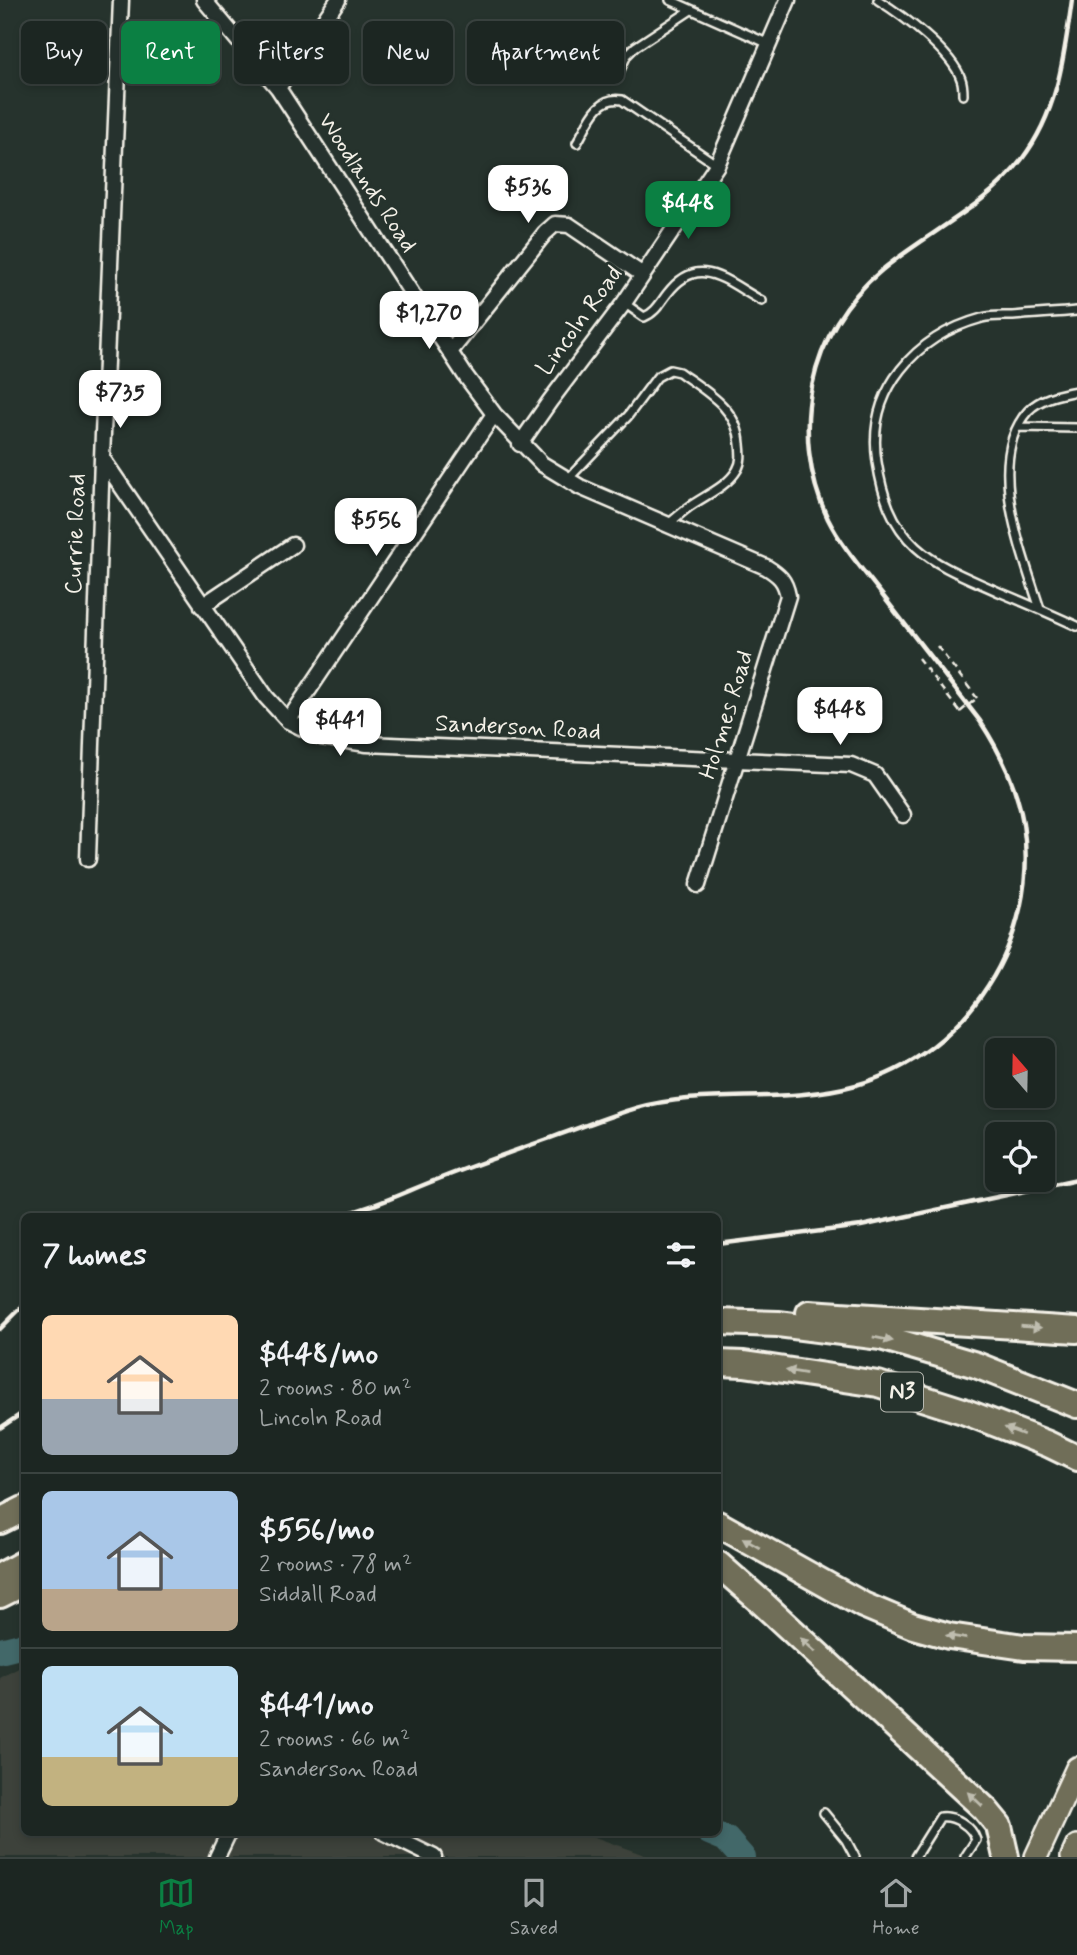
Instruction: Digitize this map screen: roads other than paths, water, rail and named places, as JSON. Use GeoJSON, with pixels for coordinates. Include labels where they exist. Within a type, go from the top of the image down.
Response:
{"type":"FeatureCollection","features":[{"type":"Feature","properties":{"kind":"highway"},"geometry":{"type":"LineString","coordinates":[[721,1311],[773,1310],[1077,1330]]}},
{"type":"Feature","properties":{"kind":"highway","name":"N3"},"geometry":{"type":"LineString","coordinates":[[721,1322],[778,1324],[881,1337],[976,1365],[1077,1405]]}},
{"type":"Feature","properties":{"kind":"highway","name":"N3"},"geometry":{"type":"LineString","coordinates":[[721,1363],[744,1364],[878,1384],[962,1411],[1077,1458]]}},
{"type":"Feature","properties":{"kind":"highway"},"geometry":{"type":"LineString","coordinates":[[0,1521],[21,1510]]}},
{"type":"Feature","properties":{"kind":"highway"},"geometry":{"type":"LineString","coordinates":[[721,1526],[863,1605],[914,1626],[949,1636],[1024,1647],[1077,1648]]}},
{"type":"Feature","properties":{"kind":"highway"},"geometry":{"type":"LineString","coordinates":[[0,1576],[21,1565]]}},
{"type":"Feature","properties":{"kind":"highway"},"geometry":{"type":"LineString","coordinates":[[721,1567],[985,1809],[999,1826],[1006,1857]]}},
{"type":"Feature","properties":{"kind":"highway"},"geometry":{"type":"LineString","coordinates":[[0,1595],[21,1584]]}},
{"type":"Feature","properties":{"kind":"main road"},"geometry":{"type":"LineString","coordinates":[[1036,1857],[1077,1768]]}},
{"type":"Feature","properties":{"kind":"main road"},"geometry":{"type":"LineString","coordinates":[[1072,1857],[1077,1846]]}},
{"type":"Feature","properties":{"kind":"street","name":"Currie Road"},"geometry":{"type":"LineString","coordinates":[[88,859],[121,0]]}},
{"type":"Feature","properties":{"kind":"street","name":"Woodlands Road"},"geometry":{"type":"LineString","coordinates":[[204,0],[278,88],[450,352],[494,414],[520,444],[542,464],[568,479],[766,567]]}},
{"type":"Feature","properties":{"kind":"street"},"geometry":{"type":"LineString","coordinates":[[278,88],[338,0]]}},
{"type":"Feature","properties":{"kind":"street","name":"Lincoln Road"},"geometry":{"type":"LineString","coordinates":[[520,444],[624,303],[717,165],[788,0]]}},
{"type":"Feature","properties":{"kind":"street"},"geometry":{"type":"LineString","coordinates":[[450,352],[555,224],[569,225],[643,275]]}},
{"type":"Feature","properties":{"kind":"street"},"geometry":{"type":"LineString","coordinates":[[288,720],[494,414]]}},
{"type":"Feature","properties":{"kind":"street","name":"Sanderson Road"},"geometry":{"type":"LineString","coordinates":[[102,458],[266,697],[288,720],[321,737],[367,744],[851,765],[875,775],[902,815]]}},
{"type":"Feature","properties":{"kind":"street"},"geometry":{"type":"LineString","coordinates":[[202,606],[293,545]]}},
{"type":"Feature","properties":{"kind":"street","name":"Holmes Road"},"geometry":{"type":"LineString","coordinates":[[698,886],[788,596],[781,576],[766,567]]}},
{"type":"Feature","properties":{"kind":"street"},"geometry":{"type":"LineString","coordinates":[[217,1857],[227,1836]]}},
{"type":"Feature","properties":{"kind":"street"},"geometry":{"type":"LineString","coordinates":[[391,1836],[434,1857]]}},
{"type":"Feature","properties":{"kind":"lane"},"geometry":{"type":"LineString","coordinates":[[670,0],[770,45]]}},
{"type":"Feature","properties":{"kind":"lane"},"geometry":{"type":"LineString","coordinates":[[878,0],[909,21],[945,55],[961,79],[963,95]]}},
{"type":"Feature","properties":{"kind":"lane"},"geometry":{"type":"LineString","coordinates":[[624,61],[635,47],[691,10]]}},
{"type":"Feature","properties":{"kind":"lane"},"geometry":{"type":"LineString","coordinates":[[577,144],[598,108],[604,101],[612,98],[622,100],[717,165]]}},
{"type":"Feature","properties":{"kind":"lane"},"geometry":{"type":"LineString","coordinates":[[624,303],[644,317],[652,314],[680,279],[698,271],[710,272],[762,301]]}},
{"type":"Feature","properties":{"kind":"lane"},"geometry":{"type":"LineString","coordinates":[[1077,311],[983,317],[950,331],[916,351],[900,368],[883,401],[877,423],[875,450],[881,487],[893,519],[915,546],[941,565],[1077,626]]}},
{"type":"Feature","properties":{"kind":"lane"},"geometry":{"type":"LineString","coordinates":[[568,479],[628,416],[657,377],[670,370],[679,372],[728,410],[735,421],[740,438],[741,458],[737,471],[723,484],[688,507],[668,525]]}},
{"type":"Feature","properties":{"kind":"lane"},"geometry":{"type":"LineString","coordinates":[[1040,609],[1009,500],[1007,471],[1010,452],[1018,428],[1029,410],[1055,395],[1077,391]]}},
{"type":"Feature","properties":{"kind":"lane"},"geometry":{"type":"LineString","coordinates":[[1018,428],[1077,428]]}},
{"type":"Feature","properties":{"kind":"lane"},"geometry":{"type":"LineString","coordinates":[[824,1813],[846,1840],[855,1857]]}},
{"type":"Feature","properties":{"kind":"lane"},"geometry":{"type":"LineString","coordinates":[[915,1857],[940,1817],[951,1816],[974,1832],[976,1840],[965,1857]]}},
{"type":"Feature","properties":{"kind":"waterway"},"geometry":{"type":"LineString","coordinates":[[0,1651],[21,1646]]}},
{"type":"Feature","properties":{"kind":"waterway"},"geometry":{"type":"LineString","coordinates":[[719,1836],[726,1839],[742,1857]]}},
{"type":"Feature","properties":{"kind":"railway"},"geometry":{"type":"LineString","coordinates":[[348,1213],[636,1108],[690,1099],[801,1094],[856,1085],[896,1070],[932,1047],[963,1019],[988,985],[1008,948],[1020,908],[1026,866],[1023,823],[1017,796],[995,745],[980,721],[854,559],[828,519],[816,486],[809,453],[808,419],[812,385],[822,353],[837,322],[857,294],[900,256],[991,191],[1008,176],[1034,141],[1052,103],[1058,83],[1072,0]]}},
{"type":"Feature","properties":{"kind":"railway"},"geometry":{"type":"LineString","coordinates":[[721,1244],[861,1226],[1077,1180]]}},
{"type":"Feature","properties":{"kind":"railway"},"geometry":{"type":"LineString","coordinates":[[0,1329],[21,1308]]}},
{"type":"Feature","properties":{"kind":"railway"},"geometry":{"type":"LineString","coordinates":[[0,1428],[21,1414]]}}]}
